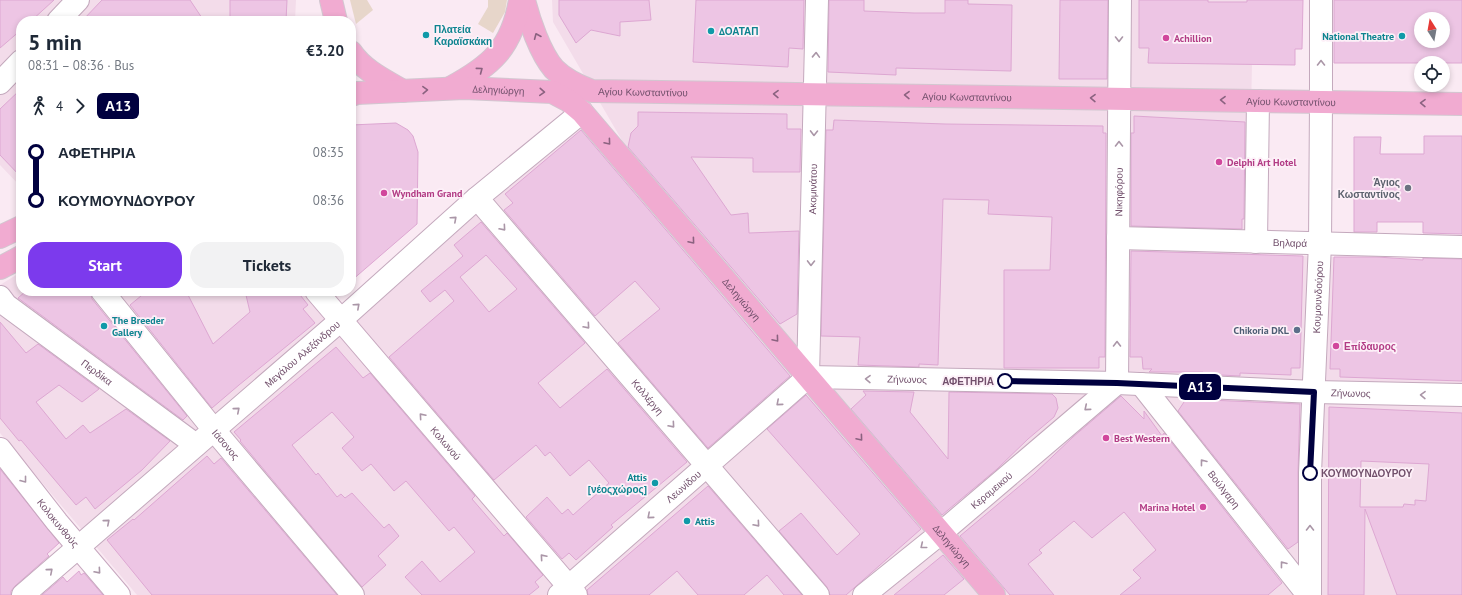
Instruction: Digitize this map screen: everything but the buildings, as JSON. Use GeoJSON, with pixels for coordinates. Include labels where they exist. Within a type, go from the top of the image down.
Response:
{"type":"FeatureCollection","features":[{"type":"Feature","properties":{"kind":"main road"},"geometry":{"type":"LineString","coordinates":[[329,16],[331,0]]}},
{"type":"Feature","properties":{"kind":"main road"},"geometry":{"type":"LineString","coordinates":[[331,0],[335,16]]}},
{"type":"Feature","properties":{"kind":"main road"},"geometry":{"type":"LineString","coordinates":[[356,93],[447,89],[478,71],[498,53],[513,30],[520,0]]}},
{"type":"Feature","properties":{"kind":"main road","name":"Αγίου Κωνσταντίνου"},"geometry":{"type":"LineString","coordinates":[[524,0],[528,16],[545,56],[555,69],[567,79],[592,91],[1462,104]]}},
{"type":"Feature","properties":{"kind":"main road"},"geometry":{"type":"LineString","coordinates":[[356,57],[366,68],[382,80],[402,90]]}},
{"type":"Feature","properties":{"kind":"main road","name":"Δεληγιώργη"},"geometry":{"type":"LineString","coordinates":[[447,89],[500,89],[552,92],[569,101],[582,112],[994,595]]}},
{"type":"Feature","properties":{"kind":"main road"},"geometry":{"type":"LineString","coordinates":[[0,237],[16,229]]}},
{"type":"Feature","properties":{"kind":"main road"},"geometry":{"type":"LineString","coordinates":[[0,268],[16,260]]}},
{"type":"Feature","properties":{"kind":"street","name":"Ακομινάτου"},"geometry":{"type":"LineString","coordinates":[[808,377],[817,0]]}},
{"type":"Feature","properties":{"kind":"street","name":"Νικηφόρου"},"geometry":{"type":"LineString","coordinates":[[1117,383],[1120,0]]}},
{"type":"Feature","properties":{"kind":"street","name":"Κουμουνδούρου"},"geometry":{"type":"LineString","coordinates":[[1309,595],[1310,473],[1320,243],[1321,0]]}},
{"type":"Feature","properties":{"kind":"street"},"geometry":{"type":"LineString","coordinates":[[0,83],[16,66]]}},
{"type":"Feature","properties":{"kind":"street"},"geometry":{"type":"LineString","coordinates":[[1256,242],[1258,101]]}},
{"type":"Feature","properties":{"kind":"street","name":"Μεγάλου Αλεξάνδρου"},"geometry":{"type":"LineString","coordinates":[[23,595],[341,320],[477,198],[582,112]]}},
{"type":"Feature","properties":{"kind":"street","name":"Καλλέργη"},"geometry":{"type":"LineString","coordinates":[[477,198],[818,595]]}},
{"type":"Feature","properties":{"kind":"street","name":"Βηλαρά"},"geometry":{"type":"LineString","coordinates":[[1118,238],[1462,247]]}},
{"type":"Feature","properties":{"kind":"street","name":"Ιάσονος"},"geometry":{"type":"LineString","coordinates":[[106,296],[214,430],[353,595]]}},
{"type":"Feature","properties":{"kind":"street","name":"Κολωνού"},"geometry":{"type":"LineString","coordinates":[[320,296],[568,592]]}},
{"type":"Feature","properties":{"kind":"street","name":"Περδίκα"},"geometry":{"type":"LineString","coordinates":[[0,297],[6,305],[196,445]]}},
{"type":"Feature","properties":{"kind":"street","name":"Ζήνωνος"},"geometry":{"type":"LineString","coordinates":[[808,377],[1117,383],[1314,392],[1462,395]]}},
{"type":"Feature","properties":{"kind":"street","name":"Λεωνίδου"},"geometry":{"type":"LineString","coordinates":[[568,592],[808,377]]}},
{"type":"Feature","properties":{"kind":"street","name":"Κεραμεικού"},"geometry":{"type":"LineString","coordinates":[[864,595],[941,533],[1117,383]]}},
{"type":"Feature","properties":{"kind":"street","name":"Βούλγαρη"},"geometry":{"type":"LineString","coordinates":[[1141,384],[1309,595]]}},
{"type":"Feature","properties":{"kind":"street","name":"Κολοκυνθούς"},"geometry":{"type":"LineString","coordinates":[[0,449],[78,547],[119,595]]}},
{"type":"Feature","properties":{"kind":"shaded area"},"geometry":{"type":"Polygon","coordinates":[[[0,0],[296,0],[295,16],[16,16],[16,182],[0,165],[0,0]]]}},
{"type":"Feature","properties":{"kind":"shaded area"},"geometry":{"type":"Polygon","coordinates":[[[350,0],[367,0],[373,10],[356,24],[356,16],[354,16],[350,0]]]}},
{"type":"Feature","properties":{"kind":"shaded area"},"geometry":{"type":"Polygon","coordinates":[[[488,0],[507,0],[505,12],[493,33],[478,24],[488,7],[488,0]]]}},
{"type":"Feature","properties":{"kind":"shaded area"},"geometry":{"type":"Polygon","coordinates":[[[552,0],[1303,0],[1302,49],[1295,49],[1295,65],[1252,64],[1248,254],[1462,262],[1462,595],[1000,595],[627,149],[553,22],[552,0]]]}},
{"type":"Feature","properties":{"kind":"shaded area"},"geometry":{"type":"Polygon","coordinates":[[[580,121],[808,377],[551,595],[137,595],[0,433],[0,285],[16,275],[16,296],[306,296],[340,336],[580,121]]]}},
{"type":"Feature","properties":{"kind":"shaded area"},"geometry":{"type":"Polygon","coordinates":[[[808,388],[986,595],[567,595],[808,388]]]}},
{"type":"Feature","properties":{"kind":"bus line","name":"Α13"},"geometry":{"type":"LineString","coordinates":[[1005,381],[1117,383],[1314,392],[1310,473]]}},
{"type":"Feature","properties":{"kind":"place","name":"ΔΟΑΤΑΠ"},"geometry":{"type":"Point","coordinates":[711,31]}},
{"type":"Feature","properties":{"kind":"place","name":"Πλατεία Καραϊσκάκη"},"geometry":{"type":"Point","coordinates":[426,35]}},
{"type":"Feature","properties":{"kind":"place","name":"National Theatre"},"geometry":{"type":"Point","coordinates":[1402,36]}},
{"type":"Feature","properties":{"kind":"place","name":"Achillion"},"geometry":{"type":"Point","coordinates":[1166,38]}},
{"type":"Feature","properties":{"kind":"place","name":"Delphi Art Hotel"},"geometry":{"type":"Point","coordinates":[1219,162]}},
{"type":"Feature","properties":{"kind":"place","name":"Άγιος Κωσταντίνος"},"geometry":{"type":"Point","coordinates":[1408,188]}},
{"type":"Feature","properties":{"kind":"place","name":"Wyndham Grand"},"geometry":{"type":"Point","coordinates":[384,193]}},
{"type":"Feature","properties":{"kind":"place","name":"The Breeder Gallery"},"geometry":{"type":"Point","coordinates":[104,326]}},
{"type":"Feature","properties":{"kind":"place","name":"Chikoria DKL"},"geometry":{"type":"Point","coordinates":[1297,330]}},
{"type":"Feature","properties":{"kind":"place","name":"Επίδαυρος"},"geometry":{"type":"Point","coordinates":[1336,346]}},
{"type":"Feature","properties":{"kind":"place","name":"ΑΦΕΤΗΡΙΑ"},"geometry":{"type":"Point","coordinates":[1005,381]}},
{"type":"Feature","properties":{"kind":"place","name":"Best Western"},"geometry":{"type":"Point","coordinates":[1106,438]}},
{"type":"Feature","properties":{"kind":"place","name":"ΚΟΥΜΟΥΝΔΟΥΡΟΥ"},"geometry":{"type":"Point","coordinates":[1310,473]}},
{"type":"Feature","properties":{"kind":"place","name":"Attis [νέοςχώρος]"},"geometry":{"type":"Point","coordinates":[655,483]}},
{"type":"Feature","properties":{"kind":"place","name":"Marina Hotel"},"geometry":{"type":"Point","coordinates":[1203,507]}},
{"type":"Feature","properties":{"kind":"place","name":"Attis"},"geometry":{"type":"Point","coordinates":[687,521]}}]}
